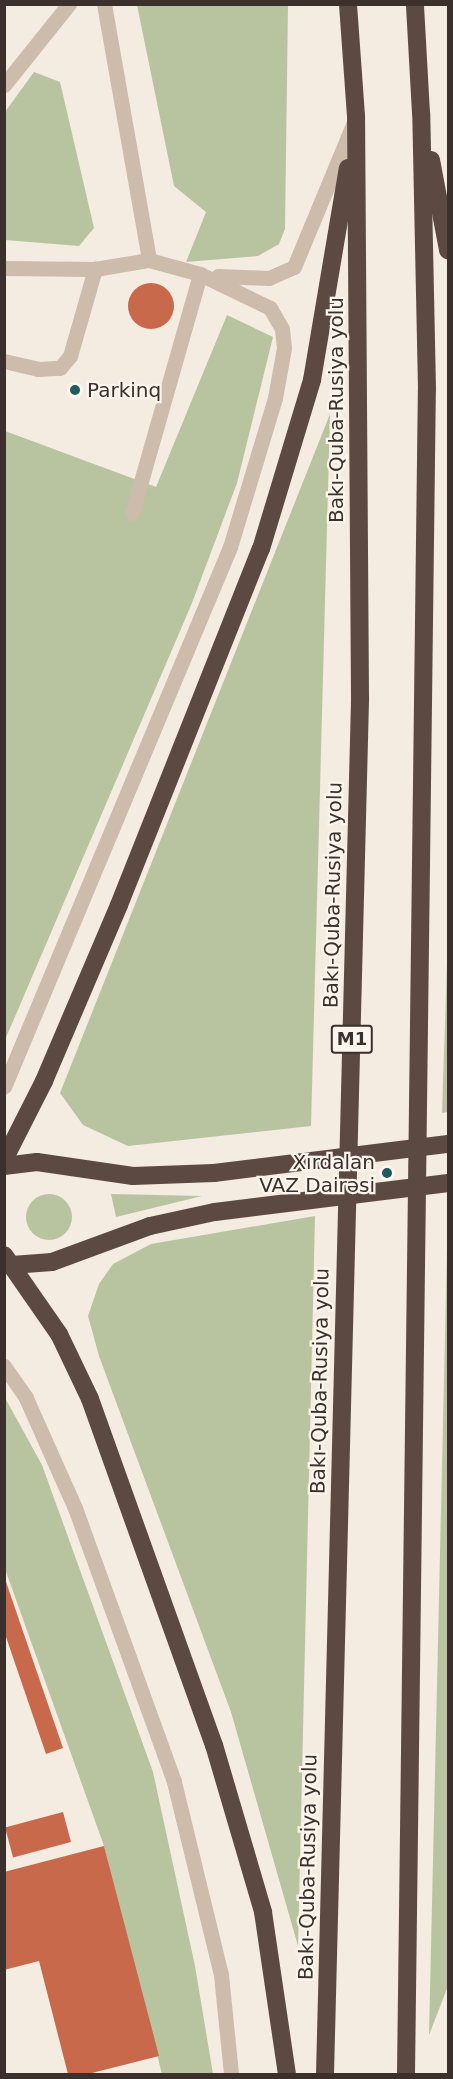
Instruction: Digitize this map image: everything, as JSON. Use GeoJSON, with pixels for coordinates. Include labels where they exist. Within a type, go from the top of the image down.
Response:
{"type":"FeatureCollection","features":[{"type":"Feature","properties":{"kind":"highway","name":"Bakı-Quba-Rusiya yolu"},"geometry":{"type":"LineString","coordinates":[[325,2074],[360,697],[356,116],[348,4]]}},
{"type":"Feature","properties":{"kind":"highway"},"geometry":{"type":"LineString","coordinates":[[406,2074],[425,708],[427,389],[422,113],[415,4]]}},
{"type":"Feature","properties":{"kind":"highway"},"geometry":{"type":"LineString","coordinates":[[422,113],[448,250]]}},
{"type":"Feature","properties":{"kind":"highway"},"geometry":{"type":"LineString","coordinates":[[4,1160],[44,1081],[119,905],[281,493],[312,380],[356,116]]}},
{"type":"Feature","properties":{"kind":"highway"},"geometry":{"type":"LineString","coordinates":[[4,1166],[37,1161],[133,1176],[214,1173],[448,1144]]}},
{"type":"Feature","properties":{"kind":"highway"},"geometry":{"type":"LineString","coordinates":[[8,1260],[52,1262],[150,1226],[215,1212],[448,1183]]}},
{"type":"Feature","properties":{"kind":"highway"},"geometry":{"type":"LineString","coordinates":[[8,1260],[59,1334],[90,1400],[214,1745],[263,1912],[287,2074]]}},
{"type":"Feature","properties":{"kind":"lane"},"geometry":{"type":"LineString","coordinates":[[4,85],[69,4]]}},
{"type":"Feature","properties":{"kind":"lane"},"geometry":{"type":"LineString","coordinates":[[104,4],[148,260]]}},
{"type":"Feature","properties":{"kind":"lane"},"geometry":{"type":"LineString","coordinates":[[200,274],[269,278],[294,267],[356,116]]}},
{"type":"Feature","properties":{"kind":"lane"},"geometry":{"type":"LineString","coordinates":[[4,268],[95,269],[148,260],[200,274],[270,308],[282,329],[284,348],[275,398],[230,547],[4,1087]]}},
{"type":"Feature","properties":{"kind":"lane"},"geometry":{"type":"LineString","coordinates":[[4,361],[38,369],[60,368],[70,356],[95,269]]}},
{"type":"Feature","properties":{"kind":"lane"},"geometry":{"type":"LineString","coordinates":[[132,513],[200,274]]}},
{"type":"Feature","properties":{"kind":"lane"},"geometry":{"type":"LineString","coordinates":[[4,1366],[26,1398],[75,1508],[174,1782],[221,1975],[231,2074]]}},
{"type":"Feature","properties":{"kind":"green space"},"geometry":{"type":"Polygon","coordinates":[[[137,5],[288,5],[285,229],[279,244],[258,256],[186,262],[206,212],[174,186],[137,5]]]}},
{"type":"Feature","properties":{"kind":"green space"},"geometry":{"type":"Polygon","coordinates":[[[34,72],[60,82],[94,228],[79,246],[5,240],[5,112],[34,72]]]}},
{"type":"Feature","properties":{"kind":"green space"},"geometry":{"type":"Polygon","coordinates":[[[227,315],[273,337],[237,483],[192,603],[5,1040],[5,431],[156,487],[227,315]]]}},
{"type":"Feature","properties":{"kind":"green space"},"geometry":{"type":"Polygon","coordinates":[[[330,414],[311,1126],[128,1146],[83,1125],[60,1093],[330,414]]]}},
{"type":"Feature","properties":{"kind":"green space"},"geometry":{"type":"Polygon","coordinates":[[[448,934],[448,1112],[442,1113],[448,934]]]}},
{"type":"Feature","properties":{"kind":"green space"},"geometry":{"type":"Polygon","coordinates":[[[49,1194],[65,1201],[72,1217],[65,1233],[49,1240],[33,1233],[26,1217],[33,1201],[49,1194]]]}},
{"type":"Feature","properties":{"kind":"green space"},"geometry":{"type":"Polygon","coordinates":[[[111,1194],[202,1196],[116,1217],[111,1194]]]}},
{"type":"Feature","properties":{"kind":"green space"},"geometry":{"type":"Polygon","coordinates":[[[448,1206],[448,1986],[429,2035],[448,1206]]]}},
{"type":"Feature","properties":{"kind":"green space"},"geometry":{"type":"Polygon","coordinates":[[[315,1216],[298,1946],[231,1712],[99,1356],[88,1316],[99,1284],[113,1264],[151,1244],[315,1216]]]}},
{"type":"Feature","properties":{"kind":"green space"},"geometry":{"type":"Polygon","coordinates":[[[4,1396],[42,1465],[153,1772],[195,1966],[213,2074],[162,2074],[104,1846],[5,1569],[4,1396]]]}},
{"type":"Feature","properties":{"kind":"building"},"geometry":{"type":"Polygon","coordinates":[[[156,283],[168,289],[173,297],[173,315],[168,323],[160,328],[146,329],[138,326],[131,319],[128,301],[131,293],[138,286],[156,283]]]}},
{"type":"Feature","properties":{"kind":"building"},"geometry":{"type":"Polygon","coordinates":[[[4,1576],[63,1748],[46,1754],[4,1631],[4,1576]]]}},
{"type":"Feature","properties":{"kind":"building"},"geometry":{"type":"Polygon","coordinates":[[[63,1812],[71,1842],[13,1857],[5,1828],[63,1812]]]}},
{"type":"Feature","properties":{"kind":"building"},"geometry":{"type":"Polygon","coordinates":[[[104,1846],[159,2056],[88,2074],[68,2074],[39,1961],[4,1970],[4,1872],[104,1846]]]}},
{"type":"Feature","properties":{"kind":"place","name":"Parkinq"},"geometry":{"type":"Point","coordinates":[75,390]}},
{"type":"Feature","properties":{"kind":"place","name":"Xırdalan VAZ Dairəsi"},"geometry":{"type":"Point","coordinates":[387,1173]}}]}
